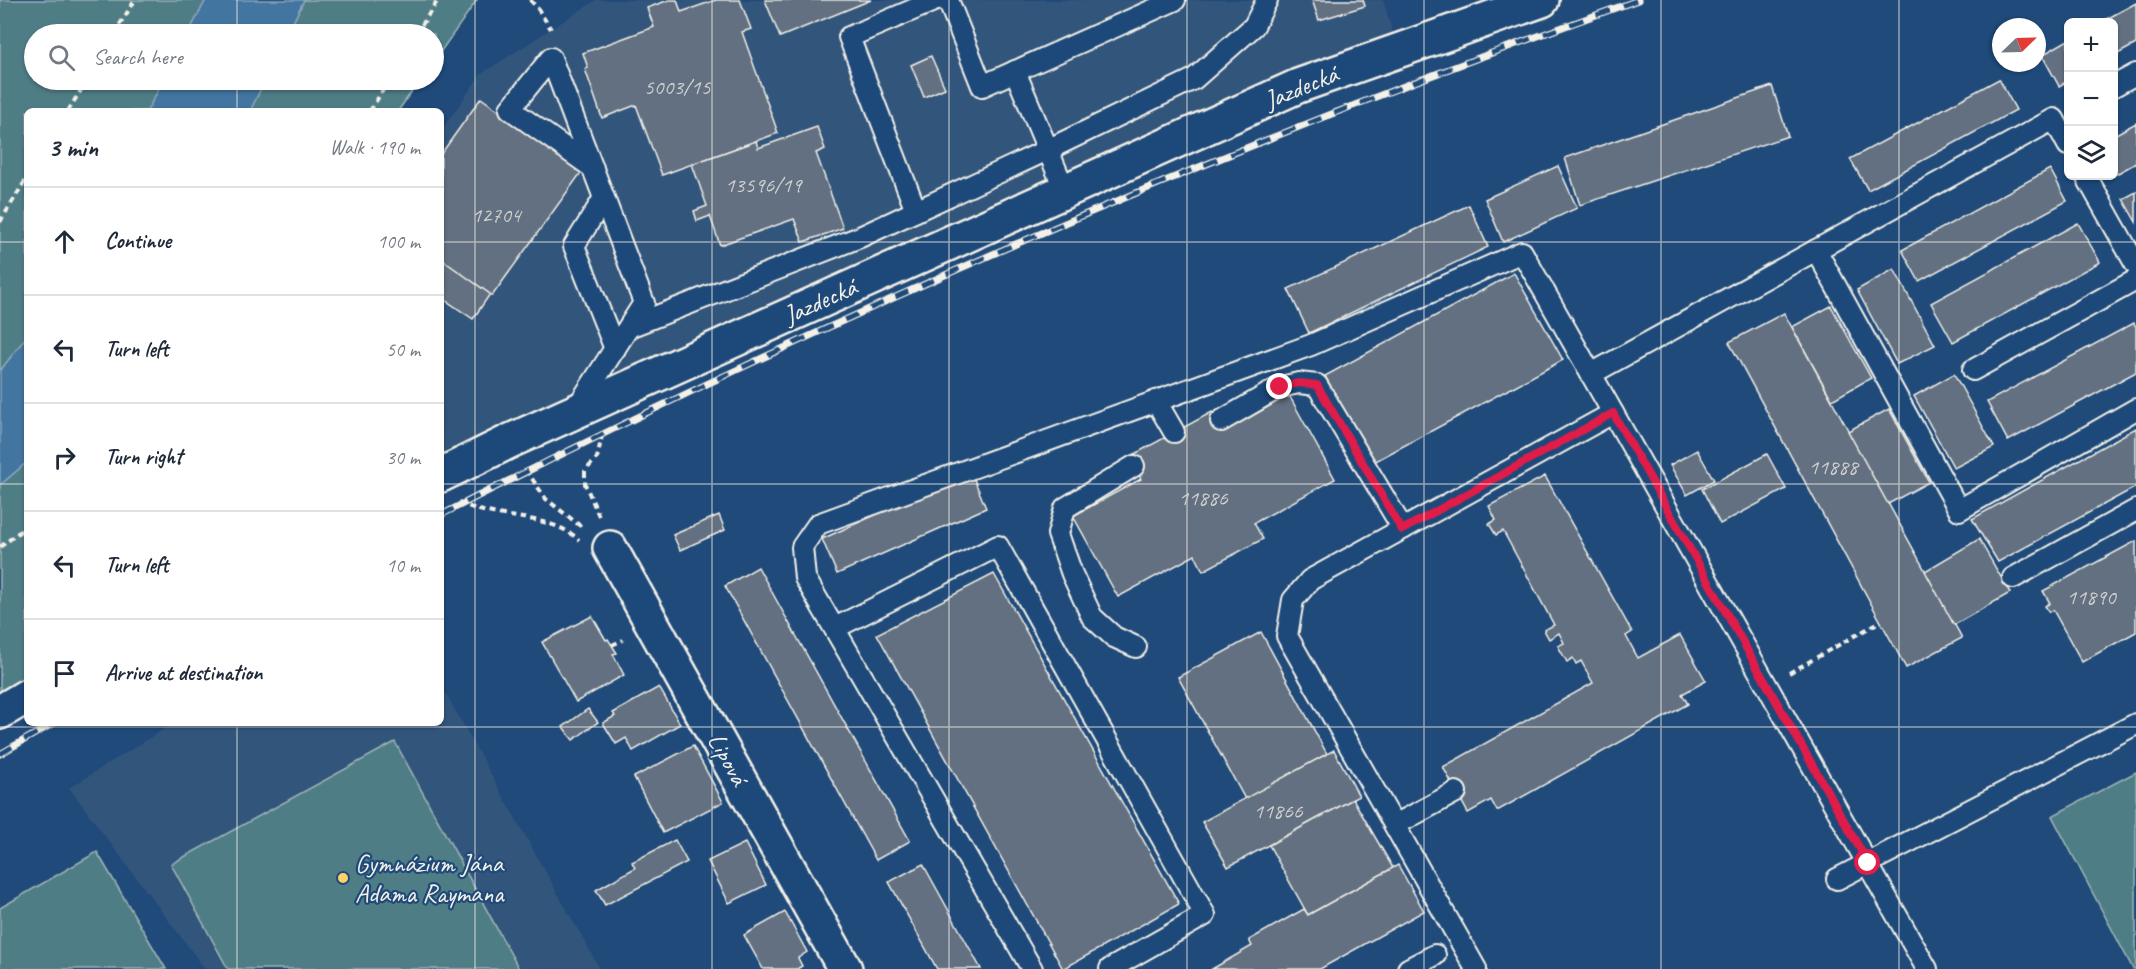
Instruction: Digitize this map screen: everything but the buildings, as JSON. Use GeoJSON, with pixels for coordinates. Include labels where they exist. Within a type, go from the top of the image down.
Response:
{"type":"FeatureCollection","features":[{"type":"Feature","properties":{"kind":"street","name":"Jazdecká"},"geometry":{"type":"LineString","coordinates":[[448,487],[575,412],[1298,86],[1526,3]]}},
{"type":"Feature","properties":{"kind":"street","name":"Lipová"},"geometry":{"type":"LineString","coordinates":[[597,546],[845,969]]}},
{"type":"Feature","properties":{"kind":"street"},"geometry":{"type":"LineString","coordinates":[[0,712],[24,698]]}},
{"type":"Feature","properties":{"kind":"lane"},"geometry":{"type":"LineString","coordinates":[[916,211],[849,37],[936,0]]}},
{"type":"Feature","properties":{"kind":"lane"},"geometry":{"type":"LineString","coordinates":[[948,0],[982,86],[1175,0]]}},
{"type":"Feature","properties":{"kind":"lane","name":"Jazdecká"},"geometry":{"type":"LineString","coordinates":[[628,327],[860,237],[1194,79],[1254,26],[1267,0]]}},
{"type":"Feature","properties":{"kind":"lane"},"geometry":{"type":"LineString","coordinates":[[575,412],[644,303],[604,198],[593,168],[572,113],[550,58],[510,109],[593,168]]}},
{"type":"Feature","properties":{"kind":"lane"},"geometry":{"type":"LineString","coordinates":[[1015,71],[1065,191]]}},
{"type":"Feature","properties":{"kind":"lane"},"geometry":{"type":"LineString","coordinates":[[2118,84],[2136,74]]}},
{"type":"Feature","properties":{"kind":"lane"},"geometry":{"type":"LineString","coordinates":[[1591,374],[2061,115]]}},
{"type":"Feature","properties":{"kind":"lane"},"geometry":{"type":"LineString","coordinates":[[2088,180],[2136,266]]}},
{"type":"Feature","properties":{"kind":"lane"},"geometry":{"type":"LineString","coordinates":[[604,198],[574,246],[615,349]]}},
{"type":"Feature","properties":{"kind":"lane"},"geometry":{"type":"LineString","coordinates":[[1816,250],[1959,510],[2136,410]]}},
{"type":"Feature","properties":{"kind":"lane"},"geometry":{"type":"LineString","coordinates":[[1032,969],[805,578],[802,547],[818,524],[1311,345],[1522,252],[1927,969]]}},
{"type":"Feature","properties":{"kind":"lane"},"geometry":{"type":"LineString","coordinates":[[1973,370],[2136,280]]}},
{"type":"Feature","properties":{"kind":"lane"},"geometry":{"type":"LineString","coordinates":[[1280,387],[1285,354]]}},
{"type":"Feature","properties":{"kind":"lane"},"geometry":{"type":"LineString","coordinates":[[1221,421],[1280,387],[1299,383],[1317,385],[1402,530]]}},
{"type":"Feature","properties":{"kind":"lane"},"geometry":{"type":"LineString","coordinates":[[1156,401],[1174,432]]}},
{"type":"Feature","properties":{"kind":"lane"},"geometry":{"type":"LineString","coordinates":[[1476,969],[1287,636],[1293,600],[1310,580],[1613,413]]}},
{"type":"Feature","properties":{"kind":"lane"},"geometry":{"type":"LineString","coordinates":[[1134,466],[1065,508],[1058,534],[1072,574],[1092,617],[1114,637],[1136,647]]}},
{"type":"Feature","properties":{"kind":"lane"},"geometry":{"type":"LineString","coordinates":[[2013,578],[2136,510]]}},
{"type":"Feature","properties":{"kind":"lane"},"geometry":{"type":"LineString","coordinates":[[835,628],[998,546],[1205,915],[1110,969]]}},
{"type":"Feature","properties":{"kind":"lane"},"geometry":{"type":"LineString","coordinates":[[1837,879],[2136,724]]}},
{"type":"Feature","properties":{"kind":"lane"},"geometry":{"type":"LineString","coordinates":[[1395,825],[1456,792]]}},
{"type":"Feature","properties":{"kind":"lane"},"geometry":{"type":"LineString","coordinates":[[1408,969],[1435,955]]}},
{"type":"Feature","properties":{"kind":"path"},"geometry":{"type":"LineString","coordinates":[[120,24],[135,0]]}},
{"type":"Feature","properties":{"kind":"path"},"geometry":{"type":"LineString","coordinates":[[422,24],[435,0]]}},
{"type":"Feature","properties":{"kind":"path"},"geometry":{"type":"LineString","coordinates":[[530,0],[551,29]]}},
{"type":"Feature","properties":{"kind":"path"},"geometry":{"type":"LineString","coordinates":[[70,108],[81,90]]}},
{"type":"Feature","properties":{"kind":"path"},"geometry":{"type":"LineString","coordinates":[[371,108],[383,90]]}},
{"type":"Feature","properties":{"kind":"path"},"geometry":{"type":"LineString","coordinates":[[0,222],[24,183]]}},
{"type":"Feature","properties":{"kind":"path"},"geometry":{"type":"LineString","coordinates":[[597,546],[595,505],[585,484],[585,471],[597,458],[599,444]]}},
{"type":"Feature","properties":{"kind":"path"},"geometry":{"type":"LineString","coordinates":[[523,465],[546,499],[597,546]]}},
{"type":"Feature","properties":{"kind":"path"},"geometry":{"type":"LineString","coordinates":[[448,487],[479,510],[511,515],[569,531],[597,546]]}},
{"type":"Feature","properties":{"kind":"path"},"geometry":{"type":"LineString","coordinates":[[0,548],[24,528]]}},
{"type":"Feature","properties":{"kind":"path"},"geometry":{"type":"LineString","coordinates":[[1767,685],[1881,621]]}},
{"type":"Feature","properties":{"kind":"shaded area"},"geometry":{"type":"Polygon","coordinates":[[[206,0],[304,0],[292,24],[193,24],[206,0]]]}},
{"type":"Feature","properties":{"kind":"shaded area"},"geometry":{"type":"Polygon","coordinates":[[[596,0],[1383,0],[1394,37],[444,464],[444,127],[481,74],[596,0]]]}},
{"type":"Feature","properties":{"kind":"shaded area"},"geometry":{"type":"Polygon","coordinates":[[[159,90],[260,90],[251,108],[149,108],[159,90]]]}},
{"type":"Feature","properties":{"kind":"shaded area"},"geometry":{"type":"Polygon","coordinates":[[[24,340],[24,465],[0,485],[0,371],[24,340]]]}},
{"type":"Feature","properties":{"kind":"shaded area","name":"Gymnázium Jána Adama Raymana"},"geometry":{"type":"Polygon","coordinates":[[[444,690],[600,969],[205,969],[69,788],[169,726],[444,726],[444,690]]]}},
{"type":"Feature","properties":{"kind":"green space"},"geometry":{"type":"Polygon","coordinates":[[[0,0],[206,0],[193,24],[24,24],[24,90],[159,90],[149,108],[24,108],[24,340],[0,371],[0,0]]]}},
{"type":"Feature","properties":{"kind":"green space"},"geometry":{"type":"Polygon","coordinates":[[[304,0],[477,0],[444,47],[444,24],[292,24],[304,0]]]}},
{"type":"Feature","properties":{"kind":"green space"},"geometry":{"type":"Polygon","coordinates":[[[260,90],[413,90],[400,108],[251,108],[260,90]]]}},
{"type":"Feature","properties":{"kind":"green space"},"geometry":{"type":"Polygon","coordinates":[[[24,465],[24,691],[0,704],[0,485],[24,465]]]}},
{"type":"Feature","properties":{"kind":"green space"},"geometry":{"type":"Polygon","coordinates":[[[395,742],[519,969],[228,969],[171,864],[395,742]]]}},
{"type":"Feature","properties":{"kind":"green space"},"geometry":{"type":"Polygon","coordinates":[[[2136,772],[2136,969],[2133,969],[2052,816],[2136,772]]]}},
{"type":"Feature","properties":{"kind":"green space"},"geometry":{"type":"Polygon","coordinates":[[[97,852],[166,969],[0,969],[0,908],[97,852]]]}},
{"type":"Feature","properties":{"kind":"railway"},"geometry":{"type":"LineString","coordinates":[[444,514],[734,371],[1031,238],[1181,174],[1332,114],[1638,0]]}},
{"type":"Feature","properties":{"kind":"railway"},"geometry":{"type":"LineString","coordinates":[[0,754],[49,726]]}},
{"type":"Feature","properties":{"kind":"place","name":"Gymnázium Jána Adama Raymana"},"geometry":{"type":"Point","coordinates":[343,878]}},
{"type":"Feature","properties":{"kind":"route"},"geometry":{"type":"LineString","coordinates":[[1280,387],[1299,383],[1317,385],[1402,530],[1613,413],[1868,863]]}}]}
